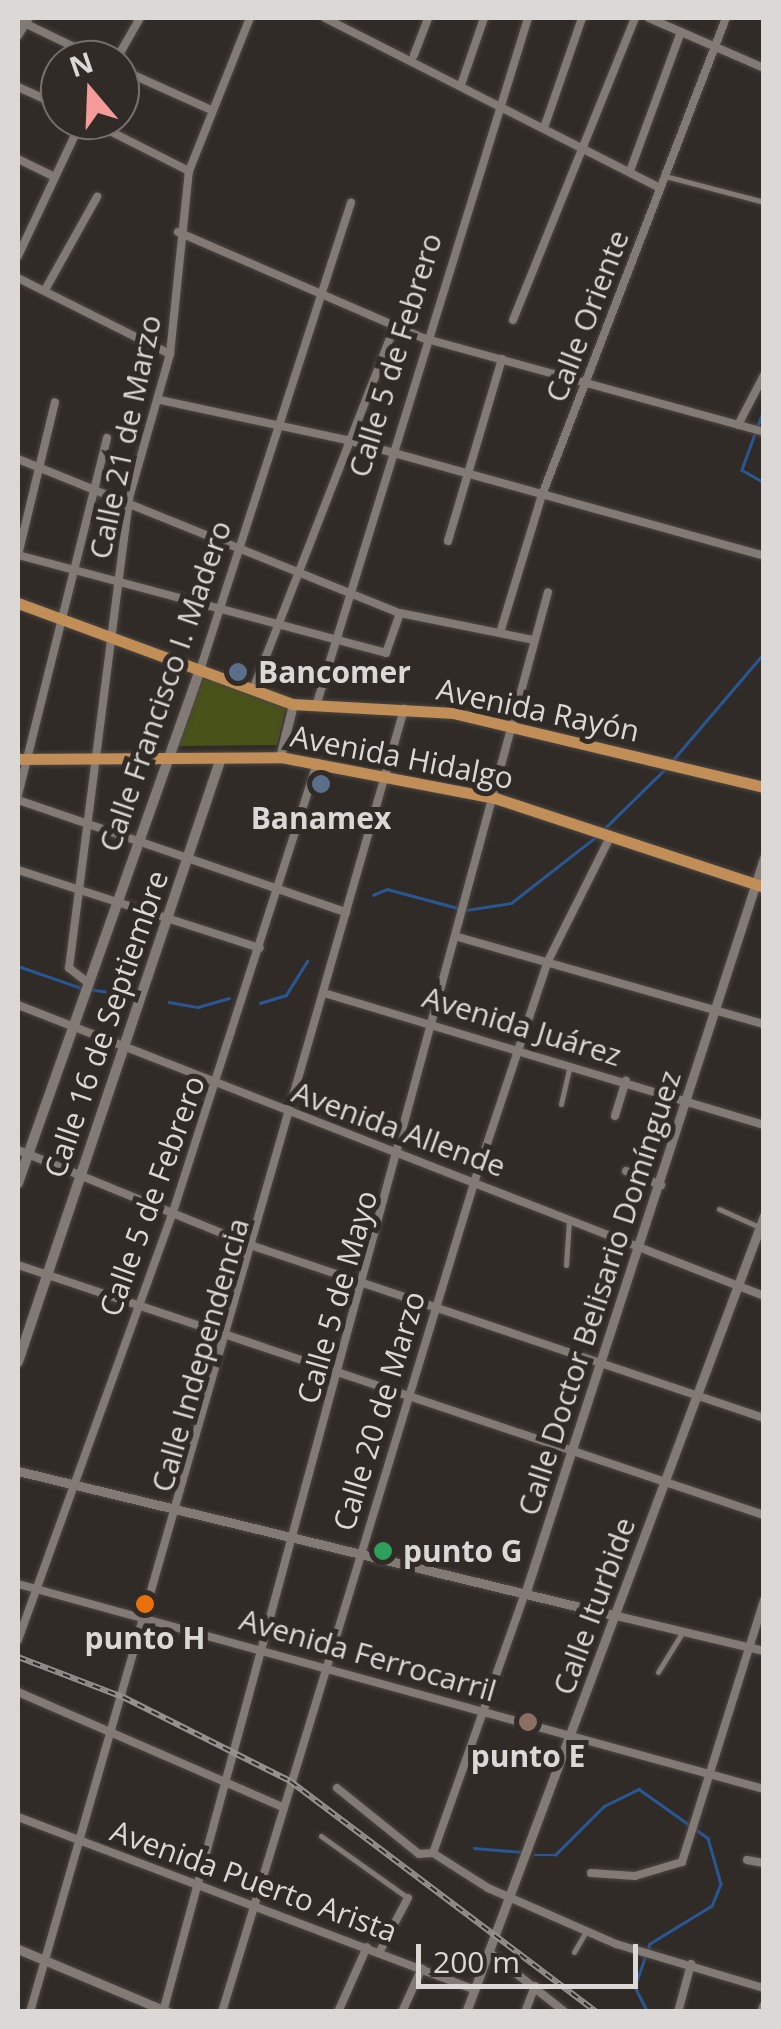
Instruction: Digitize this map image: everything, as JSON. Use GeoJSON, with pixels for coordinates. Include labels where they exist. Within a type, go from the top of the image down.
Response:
{"type":"FeatureCollection","features":[{"type":"Feature","properties":{"kind":"main road","name":"Avenida Rayón"},"geometry":{"type":"LineString","coordinates":[[18,604],[293,704],[315,709],[404,709],[514,729],[764,787]]}},
{"type":"Feature","properties":{"kind":"main road","name":"Calle Francisco I. Madero"},"geometry":{"type":"LineString","coordinates":[[18,1182],[23,1152],[74,1027],[164,759],[200,667]]}},
{"type":"Feature","properties":{"kind":"main road","name":"Avenida Hidalgo"},"geometry":{"type":"LineString","coordinates":[[21,759],[280,756],[495,798],[760,886]]}},
{"type":"Feature","properties":{"kind":"main road","name":"Calle 16 de Septiembre"},"geometry":{"type":"LineString","coordinates":[[18,1362],[221,758]]}},
{"type":"Feature","properties":{"kind":"street"},"geometry":{"type":"LineString","coordinates":[[127,40],[140,18]]}},
{"type":"Feature","properties":{"kind":"street","name":"Calle 21 de Marzo"},"geometry":{"type":"LineString","coordinates":[[112,639],[130,498],[170,354],[178,232],[188,172],[209,109],[250,18]]}},
{"type":"Feature","properties":{"kind":"street"},"geometry":{"type":"LineString","coordinates":[[324,18],[414,56],[660,188]]}},
{"type":"Feature","properties":{"kind":"street"},"geometry":{"type":"LineString","coordinates":[[414,56],[428,18]]}},
{"type":"Feature","properties":{"kind":"street"},"geometry":{"type":"LineString","coordinates":[[462,82],[484,18]]}},
{"type":"Feature","properties":{"kind":"street","name":"Calle 5 de Febrero"},"geometry":{"type":"LineString","coordinates":[[315,709],[387,454],[528,18]]}},
{"type":"Feature","properties":{"kind":"street"},"geometry":{"type":"LineString","coordinates":[[545,126],[582,18]]}},
{"type":"Feature","properties":{"kind":"street"},"geometry":{"type":"LineString","coordinates":[[513,320],[540,234],[585,148],[635,18]]}},
{"type":"Feature","properties":{"kind":"street"},"geometry":{"type":"LineString","coordinates":[[649,18],[764,68]]}},
{"type":"Feature","properties":{"kind":"street","name":"Calle Oriente"},"geometry":{"type":"LineString","coordinates":[[500,634],[542,495],[726,18]]}},
{"type":"Feature","properties":{"kind":"street"},"geometry":{"type":"LineString","coordinates":[[18,36],[24,20],[62,40]]}},
{"type":"Feature","properties":{"kind":"street"},"geometry":{"type":"LineString","coordinates":[[630,172],[680,32]]}},
{"type":"Feature","properties":{"kind":"street"},"geometry":{"type":"LineString","coordinates":[[140,79],[209,109]]}},
{"type":"Feature","properties":{"kind":"street"},"geometry":{"type":"LineString","coordinates":[[18,256],[52,176],[73,140]]}},
{"type":"Feature","properties":{"kind":"street"},"geometry":{"type":"LineString","coordinates":[[125,140],[188,172]]}},
{"type":"Feature","properties":{"kind":"street"},"geometry":{"type":"LineString","coordinates":[[18,159],[52,176]]}},
{"type":"Feature","properties":{"kind":"street"},"geometry":{"type":"LineString","coordinates":[[665,176],[764,202]]}},
{"type":"Feature","properties":{"kind":"street"},"geometry":{"type":"LineString","coordinates":[[44,290],[96,197]]}},
{"type":"Feature","properties":{"kind":"street","name":"Calle Francisco I. Madero"},"geometry":{"type":"LineString","coordinates":[[200,667],[284,425],[350,203]]}},
{"type":"Feature","properties":{"kind":"street"},"geometry":{"type":"LineString","coordinates":[[178,232],[423,338],[762,432]]}},
{"type":"Feature","properties":{"kind":"street"},"geometry":{"type":"LineString","coordinates":[[18,278],[170,354]]}},
{"type":"Feature","properties":{"kind":"street"},"geometry":{"type":"LineString","coordinates":[[254,687],[395,325]]}},
{"type":"Feature","properties":{"kind":"street"},"geometry":{"type":"LineString","coordinates":[[448,541],[502,359]]}},
{"type":"Feature","properties":{"kind":"street"},"geometry":{"type":"LineString","coordinates":[[742,426],[764,375]]}},
{"type":"Feature","properties":{"kind":"street"},"geometry":{"type":"LineString","coordinates":[[160,400],[348,440],[387,454],[764,556]]}},
{"type":"Feature","properties":{"kind":"street"},"geometry":{"type":"LineString","coordinates":[[55,402],[18,555],[386,652],[400,612]]}},
{"type":"Feature","properties":{"kind":"street"},"geometry":{"type":"LineString","coordinates":[[107,438],[90,484],[21,759],[18,798],[187,863],[346,912]]}},
{"type":"Feature","properties":{"kind":"street"},"geometry":{"type":"LineString","coordinates":[[18,459],[130,498],[345,593],[400,612],[534,640]]}},
{"type":"Feature","properties":{"kind":"street","name":"Calle 5 de Mayo"},"geometry":{"type":"LineString","coordinates":[[165,2011],[269,1649],[338,1370],[402,1153],[548,592]]}},
{"type":"Feature","properties":{"kind":"street"},"geometry":{"type":"LineString","coordinates":[[87,984],[69,970],[92,826],[112,639]]}},
{"type":"Feature","properties":{"kind":"street"},"geometry":{"type":"LineString","coordinates":[[280,756],[293,704]]}},
{"type":"Feature","properties":{"kind":"street","name":"Calle Independencia"},"geometry":{"type":"LineString","coordinates":[[30,2012],[294,1114],[324,992],[404,709]]}},
{"type":"Feature","properties":{"kind":"street","name":"Calle 5 de Febrero"},"geometry":{"type":"LineString","coordinates":[[18,1640],[174,1212],[317,764]]}},
{"type":"Feature","properties":{"kind":"street","name":"Calle 20 de Marzo"},"geometry":{"type":"LineString","coordinates":[[222,2012],[475,1180],[548,961],[609,836]]}},
{"type":"Feature","properties":{"kind":"street","name":"Calle Doctor Belisario Domínguez"},"geometry":{"type":"LineString","coordinates":[[433,1853],[606,1360],[760,886],[764,858]]}},
{"type":"Feature","properties":{"kind":"street"},"geometry":{"type":"LineString","coordinates":[[18,870],[260,948]]}},
{"type":"Feature","properties":{"kind":"street"},"geometry":{"type":"LineString","coordinates":[[458,937],[764,1024]]}},
{"type":"Feature","properties":{"kind":"street","name":"Avenida Juárez"},"geometry":{"type":"LineString","coordinates":[[324,992],[764,1124]]}},
{"type":"Feature","properties":{"kind":"street","name":"Avenida Allende"},"geometry":{"type":"LineString","coordinates":[[18,1005],[294,1114],[475,1180],[764,1296]]}},
{"type":"Feature","properties":{"kind":"street"},"geometry":{"type":"LineString","coordinates":[[561,1104],[570,1064]]}},
{"type":"Feature","properties":{"kind":"street"},"geometry":{"type":"LineString","coordinates":[[614,1116],[626,1081]]}},
{"type":"Feature","properties":{"kind":"street"},"geometry":{"type":"LineString","coordinates":[[23,1152],[253,1246],[606,1360],[764,1418]]}},
{"type":"Feature","properties":{"kind":"street"},"geometry":{"type":"LineString","coordinates":[[626,1171],[661,1185]]}},
{"type":"Feature","properties":{"kind":"street"},"geometry":{"type":"LineString","coordinates":[[719,1209],[759,1228]]}},
{"type":"Feature","properties":{"kind":"street","name":"Calle Iturbide"},"geometry":{"type":"LineString","coordinates":[[466,2012],[572,1738],[764,1216]]}},
{"type":"Feature","properties":{"kind":"street"},"geometry":{"type":"LineString","coordinates":[[566,1265],[569,1217]]}},
{"type":"Feature","properties":{"kind":"street"},"geometry":{"type":"LineString","coordinates":[[18,1266],[409,1392],[764,1515]]}},
{"type":"Feature","properties":{"kind":"street"},"geometry":{"type":"LineString","coordinates":[[18,1471],[299,1534],[764,1651]]}},
{"type":"Feature","properties":{"kind":"street","name":"Avenida Ferrocarril"},"geometry":{"type":"LineString","coordinates":[[18,1584],[269,1649],[572,1738],[764,1789]]}},
{"type":"Feature","properties":{"kind":"street"},"geometry":{"type":"LineString","coordinates":[[591,1873],[635,1876],[682,1862],[764,1601]]}},
{"type":"Feature","properties":{"kind":"street"},"geometry":{"type":"LineString","coordinates":[[658,1672],[682,1633]]}},
{"type":"Feature","properties":{"kind":"street"},"geometry":{"type":"LineString","coordinates":[[18,1692],[114,1726],[282,1807]]}},
{"type":"Feature","properties":{"kind":"street"},"geometry":{"type":"LineString","coordinates":[[337,1788],[419,1854],[433,1853],[511,1898],[643,1953],[692,1964],[764,1988]]}},
{"type":"Feature","properties":{"kind":"street","name":"Avenida Puerto Arista"},"geometry":{"type":"LineString","coordinates":[[18,1817],[367,1946],[474,1990]]}},
{"type":"Feature","properties":{"kind":"street"},"geometry":{"type":"LineString","coordinates":[[321,1836],[408,1898],[380,1951]]}},
{"type":"Feature","properties":{"kind":"street"},"geometry":{"type":"LineString","coordinates":[[747,1860],[764,1863]]}},
{"type":"Feature","properties":{"kind":"street"},"geometry":{"type":"LineString","coordinates":[[574,1952],[586,1931]]}},
{"type":"Feature","properties":{"kind":"street"},"geometry":{"type":"LineString","coordinates":[[338,2012],[367,1946]]}},
{"type":"Feature","properties":{"kind":"street"},"geometry":{"type":"LineString","coordinates":[[18,1949],[165,2011]]}},
{"type":"Feature","properties":{"kind":"street"},"geometry":{"type":"LineString","coordinates":[[489,1952],[565,2012]]}},
{"type":"Feature","properties":{"kind":"street"},"geometry":{"type":"LineString","coordinates":[[678,2012],[692,1964]]}},
{"type":"Feature","properties":{"kind":"street"},"geometry":{"type":"LineString","coordinates":[[402,2012],[422,1968]]}},
{"type":"Feature","properties":{"kind":"street"},"geometry":{"type":"LineString","coordinates":[[525,2012],[536,1986]]}},
{"type":"Feature","properties":{"kind":"green space"},"geometry":{"type":"Polygon","coordinates":[[[206,673],[287,704],[277,745],[175,746],[206,673]]]}},
{"type":"Feature","properties":{"kind":"waterway"},"geometry":{"type":"LineString","coordinates":[[757,427],[764,409]]}},
{"type":"Feature","properties":{"kind":"waterway"},"geometry":{"type":"LineString","coordinates":[[755,434],[742,470],[764,482]]}},
{"type":"Feature","properties":{"kind":"waterway"},"geometry":{"type":"LineString","coordinates":[[671,762],[764,653]]}},
{"type":"Feature","properties":{"kind":"waterway"},"geometry":{"type":"LineString","coordinates":[[603,830],[666,768]]}},
{"type":"Feature","properties":{"kind":"waterway"},"geometry":{"type":"LineString","coordinates":[[466,910],[511,903],[597,836]]}},
{"type":"Feature","properties":{"kind":"waterway"},"geometry":{"type":"LineString","coordinates":[[373,895],[387,889],[458,908]]}},
{"type":"Feature","properties":{"kind":"waterway"},"geometry":{"type":"LineString","coordinates":[[260,1003],[286,995],[307,961]]}},
{"type":"Feature","properties":{"kind":"waterway"},"geometry":{"type":"LineString","coordinates":[[18,966],[81,988]]}},
{"type":"Feature","properties":{"kind":"waterway"},"geometry":{"type":"LineString","coordinates":[[89,989],[135,996]]}},
{"type":"Feature","properties":{"kind":"waterway"},"geometry":{"type":"LineString","coordinates":[[169,1002],[198,1007],[229,998]]}},
{"type":"Feature","properties":{"kind":"waterway"},"geometry":{"type":"LineString","coordinates":[[535,1855],[555,1855],[604,1806],[639,1789],[708,1838],[721,1884],[712,1906],[650,1944],[635,1987],[648,2012]]}},
{"type":"Feature","properties":{"kind":"waterway"},"geometry":{"type":"LineString","coordinates":[[474,1848],[522,1852]]}},
{"type":"Feature","properties":{"kind":"railway"},"geometry":{"type":"LineString","coordinates":[[18,1657],[123,1697],[290,1781],[597,2012]]}},
{"type":"Feature","properties":{"kind":"place","name":"Bancomer"},"geometry":{"type":"Point","coordinates":[238,672]}},
{"type":"Feature","properties":{"kind":"place","name":"Banamex"},"geometry":{"type":"Point","coordinates":[321,784]}},
{"type":"Feature","properties":{"kind":"place","name":"punto G"},"geometry":{"type":"Point","coordinates":[383,1551]}},
{"type":"Feature","properties":{"kind":"place","name":"punto H"},"geometry":{"type":"Point","coordinates":[145,1604]}},
{"type":"Feature","properties":{"kind":"place","name":"punto E"},"geometry":{"type":"Point","coordinates":[528,1722]}}]}
